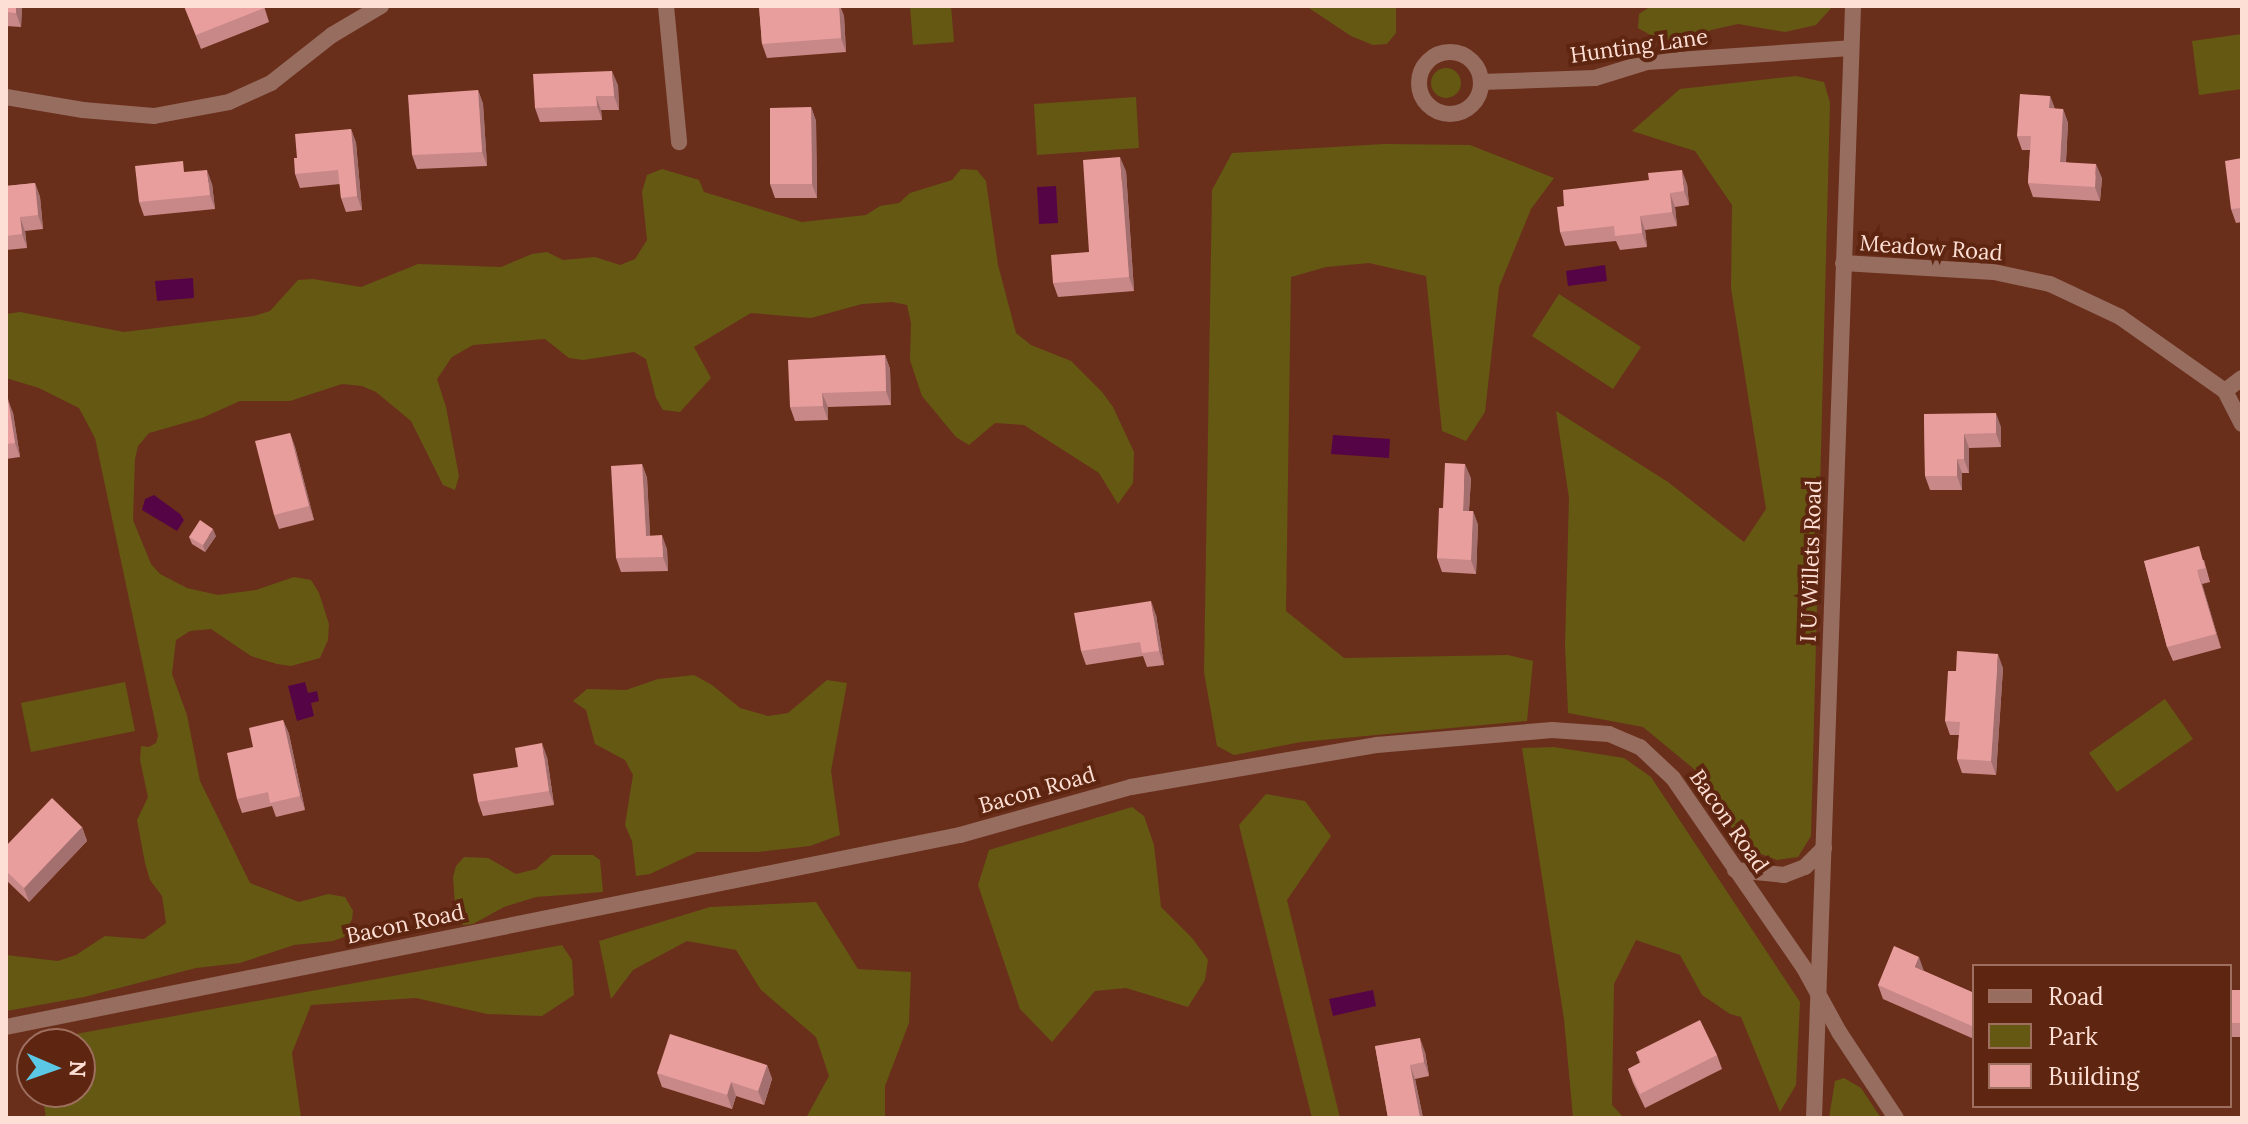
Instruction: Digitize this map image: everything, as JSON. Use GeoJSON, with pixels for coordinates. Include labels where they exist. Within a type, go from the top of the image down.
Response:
{"type":"FeatureCollection","features":[{"type":"Feature","properties":{"kind":"street"},"geometry":{"type":"LineString","coordinates":[[6,97],[83,110],[141,115],[181,113],[217,105],[271,83],[332,35],[381,6]]}},
{"type":"Feature","properties":{"kind":"street"},"geometry":{"type":"LineString","coordinates":[[666,6],[679,142]]}},
{"type":"Feature","properties":{"kind":"street","name":"I U Willets Road"},"geometry":{"type":"LineString","coordinates":[[1814,1118],[1853,6]]}},
{"type":"Feature","properties":{"kind":"street","name":"Hunting Lane"},"geometry":{"type":"LineString","coordinates":[[1481,82],[1595,78],[1647,62],[1851,48]]}},
{"type":"Feature","properties":{"kind":"street","name":"Meadow Road"},"geometry":{"type":"LineString","coordinates":[[1843,263],[1994,272],[2050,284],[2120,317],[2225,391],[2242,424]]}},
{"type":"Feature","properties":{"kind":"street"},"geometry":{"type":"LineString","coordinates":[[2225,391],[2242,378]]}},
{"type":"Feature","properties":{"kind":"street","name":"Bacon Road"},"geometry":{"type":"LineString","coordinates":[[6,1027],[960,835],[1131,787],[1286,759],[1431,739],[1552,730],[1609,734],[1640,747],[1673,778],[1804,968],[1819,998],[1896,1118]]}},
{"type":"Feature","properties":{"kind":"street"},"geometry":{"type":"LineString","coordinates":[[1735,870],[1784,875],[1805,867],[1824,848]]}},
{"type":"Feature","properties":{"kind":"green space"},"geometry":{"type":"Polygon","coordinates":[[[910,6],[951,6],[954,42],[913,45],[910,6]]]}},
{"type":"Feature","properties":{"kind":"green space"},"geometry":{"type":"Polygon","coordinates":[[[1306,6],[1396,6],[1396,33],[1387,44],[1373,45],[1351,36],[1306,6]]]}},
{"type":"Feature","properties":{"kind":"green space"},"geometry":{"type":"Polygon","coordinates":[[[1651,6],[1833,6],[1816,25],[1785,32],[1738,24],[1711,30],[1695,38],[1673,40],[1654,37],[1638,28],[1639,14],[1651,6]]]}},
{"type":"Feature","properties":{"kind":"green space"},"geometry":{"type":"Polygon","coordinates":[[[2242,34],[2242,89],[2199,95],[2192,41],[2242,34]]]}},
{"type":"Feature","properties":{"kind":"green space"},"geometry":{"type":"Polygon","coordinates":[[[1446,68],[1456,73],[1461,83],[1456,93],[1446,98],[1436,93],[1431,83],[1436,73],[1446,68]]]}},
{"type":"Feature","properties":{"kind":"green space"},"geometry":{"type":"Polygon","coordinates":[[[1796,76],[1824,82],[1830,103],[1811,836],[1798,857],[1777,860],[1753,851],[1724,819],[1694,769],[1643,727],[1568,713],[1565,645],[1569,498],[1556,411],[1668,482],[1744,542],[1766,509],[1731,288],[1732,205],[1695,151],[1632,131],[1680,89],[1796,76]]]}},
{"type":"Feature","properties":{"kind":"green space"},"geometry":{"type":"Polygon","coordinates":[[[1136,97],[1139,148],[1037,155],[1034,104],[1136,97]]]}},
{"type":"Feature","properties":{"kind":"green space"},"geometry":{"type":"Polygon","coordinates":[[[1384,144],[1470,145],[1554,178],[1531,209],[1499,287],[1485,412],[1466,441],[1442,431],[1426,276],[1369,263],[1326,267],[1291,277],[1286,611],[1344,658],[1508,655],[1533,661],[1527,721],[1301,742],[1234,755],[1217,746],[1204,672],[1212,190],[1232,153],[1384,144]]]}},
{"type":"Feature","properties":{"kind":"green space"},"geometry":{"type":"Polygon","coordinates":[[[662,169],[699,180],[704,192],[802,222],[866,215],[880,206],[899,203],[910,193],[952,180],[961,169],[977,170],[986,181],[998,265],[1016,333],[1031,345],[1071,361],[1102,392],[1113,407],[1134,452],[1133,483],[1118,504],[1099,473],[1024,425],[995,423],[969,445],[956,437],[922,396],[910,360],[911,323],[907,305],[892,302],[862,304],[811,318],[751,313],[694,347],[711,378],[680,412],[663,410],[656,398],[646,359],[634,352],[583,360],[569,358],[545,339],[473,345],[452,357],[437,379],[446,407],[459,476],[455,490],[443,485],[411,421],[376,392],[362,386],[342,384],[290,401],[240,401],[202,418],[149,433],[138,446],[135,459],[133,520],[151,564],[160,574],[187,588],[218,595],[256,590],[294,577],[311,580],[319,593],[329,624],[328,640],[320,658],[291,666],[277,664],[251,656],[211,629],[190,631],[176,640],[172,674],[187,715],[200,781],[250,883],[299,902],[328,894],[345,897],[353,911],[352,919],[344,937],[333,941],[294,945],[240,963],[196,968],[84,997],[6,1011],[6,955],[58,961],[76,955],[105,936],[144,939],[166,923],[162,896],[150,880],[145,863],[137,820],[148,797],[140,760],[141,746],[149,747],[156,743],[158,736],[95,438],[79,408],[39,388],[6,378],[6,314],[20,312],[124,332],[254,316],[270,311],[298,280],[313,279],[361,287],[418,264],[501,267],[532,254],[547,252],[563,260],[595,257],[620,265],[635,259],[647,240],[642,192],[647,175],[662,169]]]}},
{"type":"Feature","properties":{"kind":"green space"},"geometry":{"type":"Polygon","coordinates":[[[1559,294],[1641,347],[1613,389],[1532,336],[1559,294]]]}},
{"type":"Feature","properties":{"kind":"green space"},"geometry":{"type":"Polygon","coordinates":[[[694,675],[740,708],[768,716],[788,713],[827,680],[847,683],[831,771],[840,835],[810,846],[758,852],[697,852],[650,874],[636,876],[632,841],[625,825],[633,775],[625,760],[595,744],[586,710],[573,701],[587,689],[626,690],[658,679],[694,675]]]}},
{"type":"Feature","properties":{"kind":"green space"},"geometry":{"type":"Polygon","coordinates":[[[125,682],[135,731],[31,752],[21,703],[125,682]]]}},
{"type":"Feature","properties":{"kind":"green space"},"geometry":{"type":"Polygon","coordinates":[[[2165,699],[2193,739],[2117,792],[2089,753],[2165,699]]]}},
{"type":"Feature","properties":{"kind":"green space"},"geometry":{"type":"Polygon","coordinates":[[[1554,747],[1624,758],[1651,777],[1800,1002],[1796,1085],[1780,1112],[1741,1017],[1730,1014],[1702,995],[1680,955],[1636,940],[1614,984],[1612,1105],[1624,1118],[1573,1118],[1564,1019],[1522,748],[1554,747]]]}},
{"type":"Feature","properties":{"kind":"green space"},"geometry":{"type":"Polygon","coordinates":[[[1266,794],[1305,801],[1331,836],[1287,900],[1340,1118],[1312,1118],[1239,825],[1266,794]]]}},
{"type":"Feature","properties":{"kind":"green space"},"geometry":{"type":"Polygon","coordinates":[[[1132,807],[1144,816],[1154,845],[1161,907],[1193,939],[1208,960],[1205,980],[1188,1007],[1126,988],[1095,991],[1052,1042],[1020,1009],[978,885],[989,850],[1132,807]]]}},
{"type":"Feature","properties":{"kind":"green space"},"geometry":{"type":"Polygon","coordinates":[[[552,855],[593,855],[600,860],[603,892],[536,897],[504,907],[473,924],[463,925],[456,917],[453,877],[456,866],[464,857],[488,858],[516,874],[536,869],[552,855]]]}},
{"type":"Feature","properties":{"kind":"green space"},"geometry":{"type":"Polygon","coordinates":[[[816,902],[858,969],[911,972],[909,1023],[885,1086],[885,1118],[806,1118],[829,1076],[816,1037],[761,990],[736,950],[687,941],[633,970],[611,999],[599,941],[710,907],[816,902]]]}},
{"type":"Feature","properties":{"kind":"green space"},"geometry":{"type":"Polygon","coordinates":[[[562,945],[572,960],[574,995],[542,1016],[487,1014],[416,998],[311,1005],[292,1053],[301,1118],[46,1118],[44,1108],[96,1108],[96,1030],[562,945]]]}},
{"type":"Feature","properties":{"kind":"green space"},"geometry":{"type":"Polygon","coordinates":[[[1844,1078],[1861,1088],[1881,1118],[1829,1118],[1835,1081],[1844,1078]]]}},
{"type":"Feature","properties":{"kind":"shaded area"},"geometry":{"type":"Polygon","coordinates":[[[1056,186],[1058,223],[1039,224],[1037,187],[1056,186]]]}},
{"type":"Feature","properties":{"kind":"shaded area"},"geometry":{"type":"Polygon","coordinates":[[[1605,265],[1607,281],[1568,286],[1566,271],[1605,265]]]}},
{"type":"Feature","properties":{"kind":"shaded area"},"geometry":{"type":"Polygon","coordinates":[[[193,278],[194,298],[157,301],[155,281],[193,278]]]}},
{"type":"Feature","properties":{"kind":"shaded area"},"geometry":{"type":"Polygon","coordinates":[[[1333,435],[1390,439],[1389,458],[1331,454],[1333,435]]]}},
{"type":"Feature","properties":{"kind":"shaded area"},"geometry":{"type":"Polygon","coordinates":[[[154,495],[184,520],[177,531],[142,510],[145,499],[154,495]]]}},
{"type":"Feature","properties":{"kind":"shaded area"},"geometry":{"type":"Polygon","coordinates":[[[305,682],[308,693],[317,691],[319,701],[311,703],[314,716],[297,721],[288,686],[305,682]]]}},
{"type":"Feature","properties":{"kind":"shaded area"},"geometry":{"type":"Polygon","coordinates":[[[1373,990],[1376,1006],[1333,1016],[1329,999],[1373,990]]]}},
{"type":"Feature","properties":{"kind":"building"},"geometry":{"type":"Polygon","coordinates":[[[6,6],[16,6],[16,13],[6,12],[6,6]]]}},
{"type":"Feature","properties":{"kind":"building"},"geometry":{"type":"Polygon","coordinates":[[[184,6],[264,6],[264,8],[196,35],[184,6]]]}},
{"type":"Feature","properties":{"kind":"building"},"geometry":{"type":"Polygon","coordinates":[[[759,6],[839,6],[841,38],[762,44],[759,6]]]}},
{"type":"Feature","properties":{"kind":"building"},"geometry":{"type":"Polygon","coordinates":[[[612,71],[614,96],[596,96],[597,106],[535,108],[533,74],[612,71]]]}},
{"type":"Feature","properties":{"kind":"building"},"geometry":{"type":"Polygon","coordinates":[[[478,90],[482,152],[412,155],[408,95],[478,90]]]}},
{"type":"Feature","properties":{"kind":"building"},"geometry":{"type":"Polygon","coordinates":[[[2020,94],[2050,96],[2049,108],[2063,109],[2060,162],[2096,164],[2095,187],[2028,183],[2031,136],[2017,136],[2020,94]]]}},
{"type":"Feature","properties":{"kind":"building"},"geometry":{"type":"Polygon","coordinates":[[[811,107],[812,184],[770,184],[770,108],[811,107]]]}},
{"type":"Feature","properties":{"kind":"building"},"geometry":{"type":"Polygon","coordinates":[[[351,129],[357,196],[341,198],[338,170],[295,174],[295,134],[351,129]]]}},
{"type":"Feature","properties":{"kind":"building"},"geometry":{"type":"Polygon","coordinates":[[[1120,157],[1129,277],[1053,283],[1051,255],[1089,252],[1083,160],[1120,157]]]}},
{"type":"Feature","properties":{"kind":"building"},"geometry":{"type":"Polygon","coordinates":[[[2242,158],[2242,208],[2231,209],[2225,161],[2242,158]]]}},
{"type":"Feature","properties":{"kind":"building"},"geometry":{"type":"Polygon","coordinates":[[[183,161],[184,172],[207,170],[210,195],[139,202],[135,166],[183,161]]]}},
{"type":"Feature","properties":{"kind":"building"},"geometry":{"type":"Polygon","coordinates":[[[1682,170],[1684,191],[1670,193],[1672,212],[1640,216],[1642,233],[1615,236],[1614,226],[1560,232],[1557,207],[1564,206],[1563,190],[1649,180],[1648,173],[1682,170]]]}},
{"type":"Feature","properties":{"kind":"building"},"geometry":{"type":"Polygon","coordinates":[[[35,183],[38,215],[20,217],[22,234],[6,236],[6,186],[35,183]]]}},
{"type":"Feature","properties":{"kind":"building"},"geometry":{"type":"Polygon","coordinates":[[[885,355],[886,391],[822,393],[823,406],[790,407],[788,360],[885,355]]]}},
{"type":"Feature","properties":{"kind":"building"},"geometry":{"type":"Polygon","coordinates":[[[6,399],[15,443],[6,444],[6,399]]]}},
{"type":"Feature","properties":{"kind":"building"},"geometry":{"type":"Polygon","coordinates":[[[1996,413],[1996,433],[1964,434],[1964,459],[1957,459],[1957,476],[1925,476],[1924,414],[1996,413]]]}},
{"type":"Feature","properties":{"kind":"building"},"geometry":{"type":"Polygon","coordinates":[[[290,433],[309,506],[274,515],[255,441],[290,433]]]}},
{"type":"Feature","properties":{"kind":"building"},"geometry":{"type":"Polygon","coordinates":[[[1445,463],[1465,464],[1463,511],[1473,511],[1471,560],[1437,558],[1445,463]]]}},
{"type":"Feature","properties":{"kind":"building"},"geometry":{"type":"Polygon","coordinates":[[[642,464],[646,536],[662,535],[663,557],[616,558],[611,466],[642,464]]]}},
{"type":"Feature","properties":{"kind":"building"},"geometry":{"type":"Polygon","coordinates":[[[200,520],[213,529],[203,545],[189,537],[200,520]]]}},
{"type":"Feature","properties":{"kind":"building"},"geometry":{"type":"Polygon","coordinates":[[[2199,546],[2205,568],[2197,570],[2216,634],[2167,647],[2144,561],[2199,546]]]}},
{"type":"Feature","properties":{"kind":"building"},"geometry":{"type":"Polygon","coordinates":[[[1151,601],[1159,651],[1142,653],[1140,642],[1081,651],[1074,613],[1151,601]]]}},
{"type":"Feature","properties":{"kind":"building"},"geometry":{"type":"Polygon","coordinates":[[[1957,651],[1998,654],[1991,761],[1957,759],[1960,722],[1945,721],[1948,671],[1956,671],[1957,651]]]}},
{"type":"Feature","properties":{"kind":"building"},"geometry":{"type":"Polygon","coordinates":[[[283,720],[300,796],[270,803],[268,792],[237,799],[227,753],[253,747],[249,728],[283,720]]]}},
{"type":"Feature","properties":{"kind":"building"},"geometry":{"type":"Polygon","coordinates":[[[542,743],[549,791],[478,802],[473,774],[518,767],[515,748],[542,743]]]}},
{"type":"Feature","properties":{"kind":"building"},"geometry":{"type":"Polygon","coordinates":[[[52,798],[82,827],[24,888],[6,871],[6,846],[52,798]]]}},
{"type":"Feature","properties":{"kind":"building"},"geometry":{"type":"Polygon","coordinates":[[[1894,946],[1919,957],[1915,967],[1972,992],[1972,1026],[1878,985],[1894,946]]]}},
{"type":"Feature","properties":{"kind":"building"},"geometry":{"type":"Polygon","coordinates":[[[2232,990],[2241,990],[2242,1023],[2232,1023],[2232,990]]]}},
{"type":"Feature","properties":{"kind":"building"},"geometry":{"type":"Polygon","coordinates":[[[1700,1020],[1717,1055],[1640,1094],[1628,1069],[1641,1062],[1636,1052],[1700,1020]]]}},
{"type":"Feature","properties":{"kind":"building"},"geometry":{"type":"Polygon","coordinates":[[[670,1034],[767,1065],[758,1091],[731,1082],[727,1095],[657,1073],[670,1034]]]}},
{"type":"Feature","properties":{"kind":"building"},"geometry":{"type":"Polygon","coordinates":[[[1420,1038],[1424,1062],[1410,1065],[1420,1118],[1388,1118],[1375,1046],[1420,1038]]]}}]}
